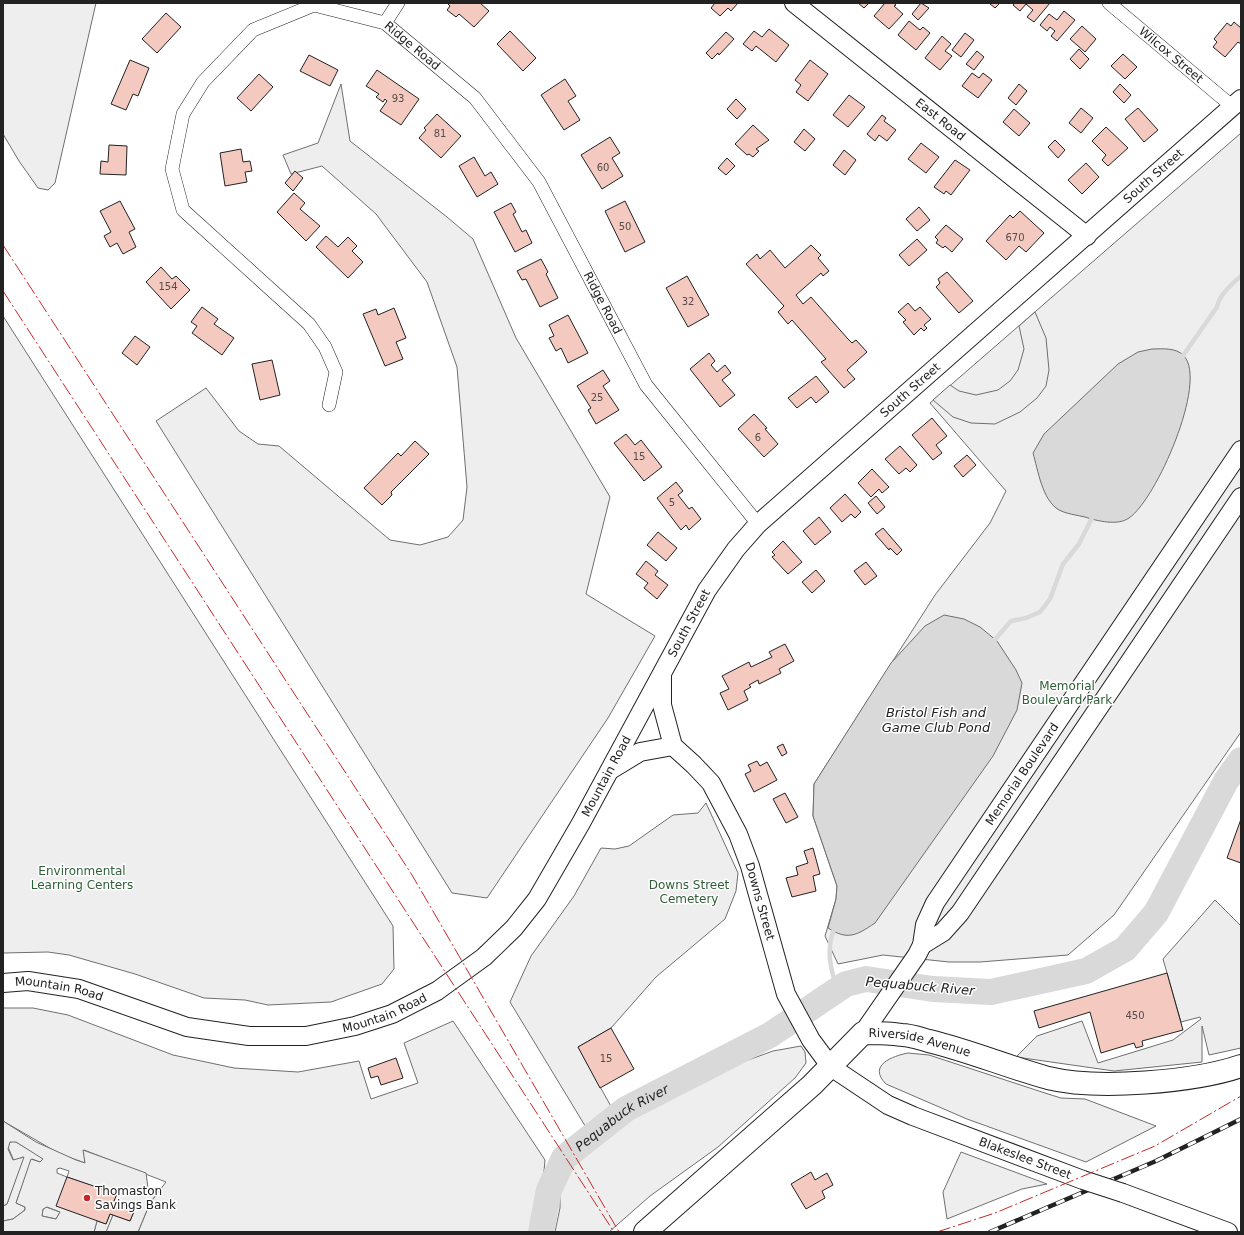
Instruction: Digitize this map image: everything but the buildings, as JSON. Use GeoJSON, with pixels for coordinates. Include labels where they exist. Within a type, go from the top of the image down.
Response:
{"type":"FeatureCollection","features":[{"type":"Feature","properties":{"kind":"highway","name":"Riverside Avenue"},"geometry":{"type":"LineString","coordinates":[[645,1232],[831,1067],[863,1033],[903,1035],[943,1044],[1049,1078],[1076,1083],[1104,1084],[1176,1078],[1228,1070],[1241,1066]]}},
{"type":"Feature","properties":{"kind":"main road","name":"East Road"},"geometry":{"type":"LineString","coordinates":[[794,3],[1088,236]]}},
{"type":"Feature","properties":{"kind":"main road","name":"South Street"},"geometry":{"type":"LineString","coordinates":[[633,726],[707,590],[736,549],[758,524],[1088,236],[1237,103]]}},
{"type":"Feature","properties":{"kind":"main road","name":"Memorial Boulevard"},"geometry":{"type":"LineString","coordinates":[[863,1033],[919,950],[925,925],[935,903],[1241,450]]}},
{"type":"Feature","properties":{"kind":"main road","name":"Memorial Boulevard"},"geometry":{"type":"LineString","coordinates":[[919,950],[943,932],[960,913],[1241,497]]}},
{"type":"Feature","properties":{"kind":"main road"},"geometry":{"type":"LineString","coordinates":[[609,771],[640,752],[673,746],[662,705],[663,672]]}},
{"type":"Feature","properties":{"kind":"main road","name":"Mountain Road"},"geometry":{"type":"LineString","coordinates":[[3,983],[28,981],[78,989],[187,1027],[249,1036],[306,1036],[355,1026],[392,1014],[437,992],[484,957],[514,928],[537,900],[558,866],[633,726]]}},
{"type":"Feature","properties":{"kind":"main road","name":"Downs Street"},"geometry":{"type":"LineString","coordinates":[[673,746],[711,783],[738,834],[750,866],[786,994],[810,1038],[831,1067]]}},
{"type":"Feature","properties":{"kind":"main road","name":"Blakeslee Street"},"geometry":{"type":"LineString","coordinates":[[831,1067],[888,1105],[913,1116],[1083,1180],[1123,1193],[1228,1232]]}},
{"type":"Feature","properties":{"kind":"street"},"geometry":{"type":"LineString","coordinates":[[385,22],[398,3]]}},
{"type":"Feature","properties":{"kind":"street","name":"Wilcox Street"},"geometry":{"type":"LineString","coordinates":[[1109,3],[1237,103]]}},
{"type":"Feature","properties":{"kind":"street","name":"Ridge Road"},"geometry":{"type":"LineString","coordinates":[[329,405],[336,372],[325,346],[309,324],[183,210],[172,169],[183,114],[203,82],[253,30],[314,4],[385,22],[475,98],[539,182],[646,385],[758,524]]}},
{"type":"Feature","properties":{"kind":"green space"},"geometry":{"type":"Polygon","coordinates":[[[3,3],[96,3],[55,183],[48,190],[38,188],[19,161],[3,134],[3,3]]]}},
{"type":"Feature","properties":{"kind":"green space"},"geometry":{"type":"Polygon","coordinates":[[[341,84],[350,141],[473,239],[516,338],[610,497],[586,594],[655,636],[608,718],[487,898],[452,893],[156,421],[206,388],[239,431],[258,444],[279,446],[390,540],[420,545],[448,537],[463,520],[467,487],[457,367],[427,282],[376,214],[322,166],[291,174],[283,155],[318,143],[341,84]]]}},
{"type":"Feature","properties":{"kind":"green space","name":"Memorial Boulevard Park"},"geometry":{"type":"Polygon","coordinates":[[[1241,133],[1241,732],[1114,915],[1068,955],[980,962],[949,962],[883,955],[838,964],[825,936],[836,899],[837,886],[813,816],[814,784],[935,595],[990,523],[1006,491],[930,403],[1241,133]]]}},
{"type":"Feature","properties":{"kind":"green space","name":"Environmental Learning Centers"},"geometry":{"type":"Polygon","coordinates":[[[3,316],[393,926],[394,969],[382,984],[331,1002],[268,1005],[245,1000],[204,998],[135,974],[69,955],[48,952],[3,953],[3,316]]]}},
{"type":"Feature","properties":{"kind":"green space","name":"Downs Street Cemetery"},"geometry":{"type":"Polygon","coordinates":[[[706,803],[738,873],[736,891],[725,919],[656,977],[611,1028],[578,1047],[613,1110],[587,1129],[510,1002],[531,956],[574,896],[601,848],[615,849],[629,846],[673,815],[698,813],[706,803]]]}},
{"type":"Feature","properties":{"kind":"green space"},"geometry":{"type":"Polygon","coordinates":[[[3,1008],[33,1008],[68,1015],[173,1055],[234,1068],[298,1072],[359,1061],[371,1099],[418,1083],[404,1043],[453,1021],[545,1160],[543,1178],[531,1232],[138,1232],[150,1203],[166,1182],[84,1150],[85,1163],[60,1154],[3,1121],[3,1008]]]}},
{"type":"Feature","properties":{"kind":"green space"},"geometry":{"type":"Polygon","coordinates":[[[801,1046],[805,1052],[806,1063],[795,1078],[718,1147],[650,1196],[609,1232],[555,1232],[560,1208],[560,1193],[566,1176],[578,1159],[606,1133],[630,1115],[740,1063],[773,1051],[801,1046]]]}},
{"type":"Feature","properties":{"kind":"green space"},"geometry":{"type":"Polygon","coordinates":[[[908,1053],[929,1055],[1061,1098],[1085,1099],[1156,1126],[1086,1162],[967,1119],[886,1084],[879,1072],[884,1062],[896,1056],[908,1053]]]}},
{"type":"Feature","properties":{"kind":"green space"},"geometry":{"type":"Polygon","coordinates":[[[14,1141],[42,1157],[43,1161],[40,1162],[32,1159],[16,1203],[25,1207],[25,1210],[13,1219],[3,1221],[3,1206],[7,1204],[23,1157],[14,1161],[8,1147],[10,1142],[14,1141]]]}},
{"type":"Feature","properties":{"kind":"green space"},"geometry":{"type":"Polygon","coordinates":[[[961,1152],[1047,1184],[1022,1189],[947,1219],[943,1192],[961,1152]]]}},
{"type":"Feature","properties":{"kind":"green space"},"geometry":{"type":"Polygon","coordinates":[[[46,1207],[60,1212],[56,1219],[42,1216],[43,1209],[46,1207]]]}},
{"type":"Feature","properties":{"kind":"green space"},"geometry":{"type":"Polygon","coordinates":[[[110,1214],[113,1215],[107,1232],[94,1232],[97,1221],[106,1224],[110,1214]]]}},
{"type":"Feature","properties":{"kind":"shaded area"},"geometry":{"type":"Polygon","coordinates":[[[1035,312],[1046,338],[1049,370],[1046,386],[1037,398],[1020,412],[995,424],[971,423],[953,417],[933,400],[950,385],[959,391],[976,395],[998,390],[1010,381],[1018,370],[1024,349],[1019,326],[1035,312]]]}},
{"type":"Feature","properties":{"kind":"shaded area"},"geometry":{"type":"Polygon","coordinates":[[[1215,900],[1241,926],[1241,1048],[1209,1055],[1202,1026],[1202,1062],[1114,1071],[1016,1057],[1037,1036],[1082,1021],[1098,1063],[1173,1040],[1201,1019],[1200,1017],[1181,1022],[1163,959],[1215,900]]]}},
{"type":"Feature","properties":{"kind":"shaded area"},"geometry":{"type":"Polygon","coordinates":[[[3,1121],[36,1142],[76,1160],[85,1163],[83,1150],[146,1173],[148,1188],[158,1192],[150,1203],[138,1232],[106,1232],[113,1215],[130,1221],[135,1209],[114,1201],[116,1194],[67,1177],[97,1221],[94,1232],[3,1232],[3,1221],[13,1219],[25,1210],[25,1207],[16,1203],[31,1159],[40,1162],[43,1159],[16,1142],[10,1142],[8,1149],[13,1160],[24,1157],[7,1204],[3,1206],[3,1121]],[[60,1168],[57,1169],[57,1173],[67,1177],[69,1171],[60,1168]],[[47,1207],[43,1209],[42,1216],[56,1219],[60,1212],[47,1207]]]}},
{"type":"Feature","properties":{"kind":"water"},"geometry":{"type":"Polygon","coordinates":[[[1152,349],[1169,349],[1181,353],[1184,356],[1190,370],[1189,390],[1184,414],[1176,440],[1165,466],[1152,489],[1140,507],[1129,518],[1119,522],[1101,521],[1059,510],[1048,499],[1039,476],[1033,453],[1044,434],[1118,364],[1138,352],[1152,349]]]}},
{"type":"Feature","properties":{"kind":"water","name":"Bristol Fish and Game Club Pond"},"geometry":{"type":"Polygon","coordinates":[[[944,615],[964,619],[980,627],[997,641],[1016,670],[1022,683],[1017,710],[993,756],[875,923],[863,931],[852,935],[835,932],[828,928],[836,899],[837,886],[813,816],[814,784],[891,663],[925,626],[944,615]]]}},
{"type":"Feature","properties":{"kind":"waterway"},"geometry":{"type":"LineString","coordinates":[[1180,360],[1217,307],[1220,298],[1241,276]]}},
{"type":"Feature","properties":{"kind":"waterway"},"geometry":{"type":"LineString","coordinates":[[992,643],[1011,621],[1026,618],[1040,612],[1050,599],[1063,564],[1079,544],[1094,514]]}},
{"type":"Feature","properties":{"kind":"waterway","name":"Pequabuck River"},"geometry":{"type":"LineString","coordinates":[[541,1232],[549,1190],[564,1158],[626,1109],[770,1035],[846,984],[866,979],[933,989],[991,992],[1086,971],[1125,949],[1156,913],[1226,781],[1241,760]]}},
{"type":"Feature","properties":{"kind":"waterway"},"geometry":{"type":"LineString","coordinates":[[836,926],[831,941],[830,958],[838,989]]}},
{"type":"Feature","properties":{"kind":"railway"},"geometry":{"type":"LineString","coordinates":[[990,1232],[1156,1161],[1241,1119]]}},
{"type":"Feature","properties":{"kind":"power"},"geometry":{"type":"LineString","coordinates":[[3,245],[412,875],[619,1232]]}},
{"type":"Feature","properties":{"kind":"power"},"geometry":{"type":"LineString","coordinates":[[3,291],[614,1232]]}},
{"type":"Feature","properties":{"kind":"power"},"geometry":{"type":"LineString","coordinates":[[937,1232],[995,1213],[1155,1146],[1241,1096]]}},
{"type":"Feature","properties":{"kind":"place","name":"Thomaston Savings Bank"},"geometry":{"type":"Point","coordinates":[87,1198]}}]}
